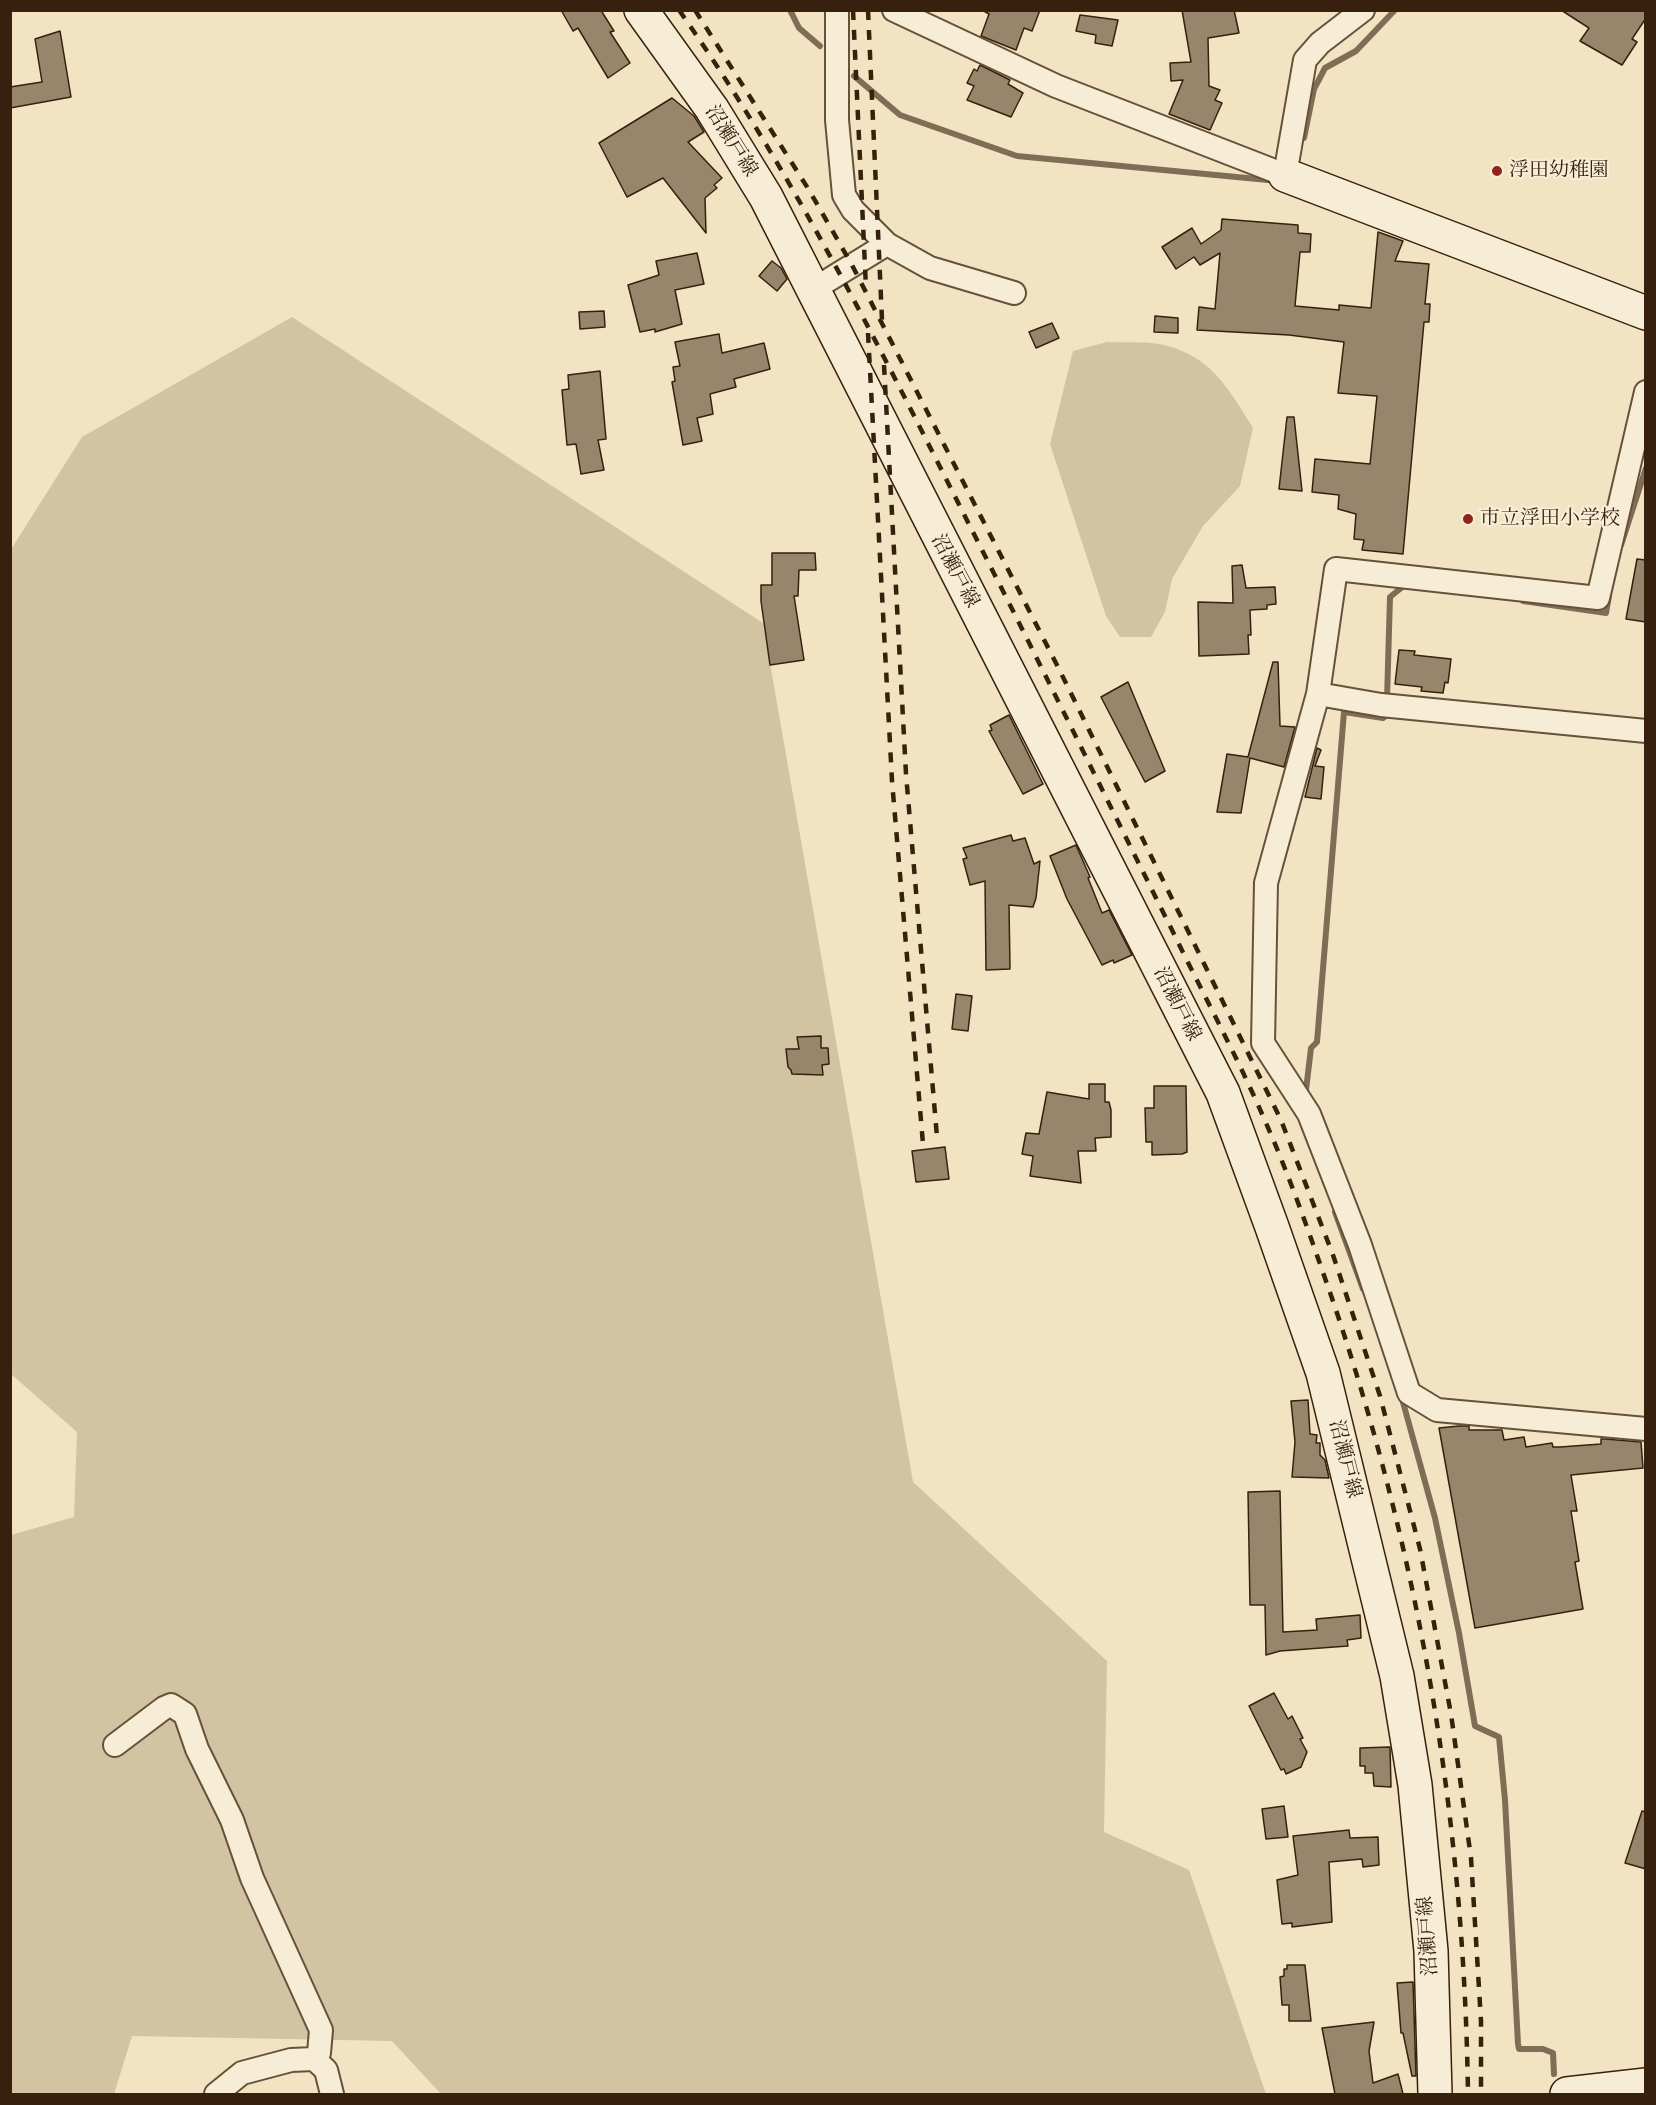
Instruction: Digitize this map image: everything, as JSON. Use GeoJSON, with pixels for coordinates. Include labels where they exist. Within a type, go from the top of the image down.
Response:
{"type":"FeatureCollection","features":[{"type":"Feature","properties":{"kind":"main road","name":"沼瀬戸線"},"geometry":{"type":"LineString","coordinates":[[640,10],[712,109],[760,187],[1222,1093],[1323,1373],[1389,1641],[1415,1785],[1431,1951],[1435,2094]]}},
{"type":"Feature","properties":{"kind":"main road"},"geometry":{"type":"LineString","coordinates":[[1285,175],[1646,313]]}},
{"type":"Feature","properties":{"kind":"main road"},"geometry":{"type":"LineString","coordinates":[[1567,2094],[1646,2085]]}},
{"type":"Feature","properties":{"kind":"street"},"geometry":{"type":"LineString","coordinates":[[837,10],[837,120],[844,195],[853,210],[886,244],[930,268],[1014,293]]}},
{"type":"Feature","properties":{"kind":"street"},"geometry":{"type":"LineString","coordinates":[[894,10],[1056,86],[1285,175],[1305,60],[1320,43],[1363,10]]}},
{"type":"Feature","properties":{"kind":"street"},"geometry":{"type":"LineString","coordinates":[[813,289],[886,244]]}},
{"type":"Feature","properties":{"kind":"street"},"geometry":{"type":"LineString","coordinates":[[1646,392],[1598,598],[1336,569],[1318,694],[1266,883],[1263,1043],[1309,1114],[1360,1245],[1409,1393],[1437,1410],[1646,1429]]}},
{"type":"Feature","properties":{"kind":"street"},"geometry":{"type":"LineString","coordinates":[[1318,694],[1381,705],[1646,731]]}},
{"type":"Feature","properties":{"kind":"street"},"geometry":{"type":"LineString","coordinates":[[115,1745],[164,1708],[171,1706],[185,1714],[196,1749],[232,1820],[252,1878],[321,2030],[319,2053],[314,2059]]}},
{"type":"Feature","properties":{"kind":"street"},"geometry":{"type":"LineString","coordinates":[[216,2094],[242,2073],[291,2060],[314,2059],[326,2070],[332,2094]]}},
{"type":"Feature","properties":{"kind":"shaded area"},"geometry":{"type":"Polygon","coordinates":[[[292,317],[763,623],[913,1482],[1107,1661],[1104,1832],[1189,1870],[1266,2094],[441,2094],[392,2041],[132,2036],[114,2094],[11,2094],[11,1535],[74,1517],[77,1432],[11,1374],[10,551],[82,437],[292,317]]]}},
{"type":"Feature","properties":{"kind":"shaded area"},"geometry":{"type":"Polygon","coordinates":[[[1107,342],[1164,345],[1194,357],[1217,376],[1227,388],[1253,428],[1240,486],[1203,526],[1172,579],[1165,612],[1151,637],[1120,637],[1106,616],[1050,444],[1073,351],[1107,342]]]}},
{"type":"Feature","properties":{"kind":"building"},"geometry":{"type":"Polygon","coordinates":[[[561,10],[605,10],[602,12],[614,31],[610,32],[630,63],[608,78],[578,28],[573,31],[561,10]]]}},
{"type":"Feature","properties":{"kind":"building"},"geometry":{"type":"Polygon","coordinates":[[[982,10],[1040,10],[1032,31],[1024,28],[1016,50],[981,36],[989,14],[982,10]]]}},
{"type":"Feature","properties":{"kind":"building"},"geometry":{"type":"Polygon","coordinates":[[[1182,10],[1234,10],[1239,33],[1208,38],[1209,86],[1220,90],[1215,100],[1222,103],[1210,130],[1169,114],[1183,80],[1171,81],[1170,63],[1191,62],[1182,10]]]}},
{"type":"Feature","properties":{"kind":"building"},"geometry":{"type":"Polygon","coordinates":[[[1561,10],[1646,10],[1646,18],[1632,39],[1637,42],[1622,65],[1580,41],[1589,28],[1561,10]]]}},
{"type":"Feature","properties":{"kind":"building"},"geometry":{"type":"Polygon","coordinates":[[[1080,15],[1118,20],[1112,46],[1095,43],[1096,35],[1076,31],[1080,15]]]}},
{"type":"Feature","properties":{"kind":"building"},"geometry":{"type":"Polygon","coordinates":[[[60,31],[71,97],[10,108],[10,87],[42,82],[35,39],[60,31]]]}},
{"type":"Feature","properties":{"kind":"building"},"geometry":{"type":"Polygon","coordinates":[[[980,65],[1010,80],[1008,84],[1023,93],[1011,117],[967,100],[974,86],[967,83],[974,69],[977,71],[980,65]]]}},
{"type":"Feature","properties":{"kind":"building"},"geometry":{"type":"Polygon","coordinates":[[[672,98],[694,116],[704,132],[688,142],[722,178],[714,185],[717,188],[705,198],[706,233],[663,178],[627,197],[599,143],[672,98]]]}},
{"type":"Feature","properties":{"kind":"building"},"geometry":{"type":"Polygon","coordinates":[[[1222,219],[1298,225],[1298,233],[1311,234],[1310,252],[1300,252],[1295,306],[1339,310],[1339,305],[1371,308],[1378,232],[1403,241],[1395,261],[1429,264],[1425,304],[1430,304],[1429,322],[1424,322],[1403,554],[1362,550],[1364,540],[1354,539],[1356,514],[1338,509],[1339,495],[1312,492],[1315,459],[1370,464],[1377,396],[1338,393],[1344,342],[1289,335],[1197,330],[1199,307],[1215,309],[1220,253],[1200,265],[1194,257],[1176,269],[1162,247],[1192,228],[1201,244],[1221,230],[1222,219]]]}},
{"type":"Feature","properties":{"kind":"building"},"geometry":{"type":"Polygon","coordinates":[[[697,253],[704,284],[675,290],[682,324],[655,332],[655,329],[640,332],[628,285],[659,275],[656,261],[697,253]]]}},
{"type":"Feature","properties":{"kind":"building"},"geometry":{"type":"Polygon","coordinates":[[[772,261],[781,268],[787,279],[777,291],[759,276],[772,261]]]}},
{"type":"Feature","properties":{"kind":"building"},"geometry":{"type":"Polygon","coordinates":[[[604,311],[605,327],[580,329],[579,312],[604,311]]]}},
{"type":"Feature","properties":{"kind":"building"},"geometry":{"type":"Polygon","coordinates":[[[1155,316],[1178,318],[1178,333],[1154,332],[1155,316]]]}},
{"type":"Feature","properties":{"kind":"building"},"geometry":{"type":"Polygon","coordinates":[[[1052,323],[1059,338],[1036,348],[1029,332],[1052,323]]]}},
{"type":"Feature","properties":{"kind":"building"},"geometry":{"type":"Polygon","coordinates":[[[719,334],[722,353],[764,343],[770,369],[734,379],[736,387],[710,394],[713,414],[697,418],[702,441],[683,445],[672,382],[675,381],[673,367],[680,366],[675,342],[719,334]]]}},
{"type":"Feature","properties":{"kind":"building"},"geometry":{"type":"Polygon","coordinates":[[[600,371],[606,439],[598,440],[604,470],[581,474],[576,444],[567,445],[562,390],[569,389],[568,375],[600,371]]]}},
{"type":"Feature","properties":{"kind":"building"},"geometry":{"type":"Polygon","coordinates":[[[1287,417],[1294,417],[1302,491],[1279,489],[1287,417]]]}},
{"type":"Feature","properties":{"kind":"building"},"geometry":{"type":"Polygon","coordinates":[[[772,553],[815,553],[816,570],[799,570],[798,596],[794,596],[804,660],[770,665],[761,585],[772,585],[772,553]]]}},
{"type":"Feature","properties":{"kind":"building"},"geometry":{"type":"Polygon","coordinates":[[[1637,559],[1646,560],[1646,622],[1626,619],[1637,559]]]}},
{"type":"Feature","properties":{"kind":"building"},"geometry":{"type":"Polygon","coordinates":[[[1242,565],[1246,588],[1275,587],[1276,604],[1267,605],[1267,609],[1250,610],[1249,654],[1199,656],[1198,602],[1233,603],[1232,566],[1242,565]]]}},
{"type":"Feature","properties":{"kind":"building"},"geometry":{"type":"Polygon","coordinates":[[[1399,650],[1415,651],[1414,655],[1451,659],[1448,683],[1445,682],[1443,693],[1421,691],[1422,687],[1395,684],[1399,650]]]}},
{"type":"Feature","properties":{"kind":"building"},"geometry":{"type":"Polygon","coordinates":[[[1273,662],[1278,662],[1280,726],[1295,727],[1284,767],[1250,758],[1241,813],[1217,812],[1227,754],[1248,757],[1273,662]]]}},
{"type":"Feature","properties":{"kind":"building"},"geometry":{"type":"Polygon","coordinates":[[[1128,682],[1165,771],[1145,782],[1101,697],[1128,682]]]}},
{"type":"Feature","properties":{"kind":"building"},"geometry":{"type":"Polygon","coordinates":[[[1009,715],[1043,784],[1023,794],[989,731],[992,730],[990,725],[1009,715]]]}},
{"type":"Feature","properties":{"kind":"building"},"geometry":{"type":"Polygon","coordinates":[[[1317,748],[1321,750],[1315,766],[1324,767],[1321,799],[1305,797],[1317,748]]]}},
{"type":"Feature","properties":{"kind":"building"},"geometry":{"type":"Polygon","coordinates":[[[1011,835],[1013,841],[1025,838],[1034,864],[1040,861],[1036,898],[1033,907],[1009,905],[1010,969],[986,970],[985,881],[970,885],[963,859],[967,858],[963,848],[1011,835]]]}},
{"type":"Feature","properties":{"kind":"building"},"geometry":{"type":"Polygon","coordinates":[[[1076,845],[1102,913],[1109,910],[1132,955],[1114,963],[1113,960],[1102,965],[1067,899],[1050,856],[1076,845]]]}},
{"type":"Feature","properties":{"kind":"building"},"geometry":{"type":"Polygon","coordinates":[[[956,994],[972,996],[968,1031],[952,1029],[956,994]]]}},
{"type":"Feature","properties":{"kind":"building"},"geometry":{"type":"Polygon","coordinates":[[[821,1036],[821,1048],[828,1048],[829,1064],[822,1065],[823,1075],[792,1074],[788,1067],[786,1049],[799,1049],[797,1037],[821,1036]]]}},
{"type":"Feature","properties":{"kind":"building"},"geometry":{"type":"Polygon","coordinates":[[[1089,1084],[1105,1084],[1105,1102],[1109,1102],[1111,1110],[1111,1137],[1095,1138],[1096,1151],[1078,1151],[1081,1183],[1030,1176],[1033,1156],[1022,1154],[1026,1133],[1039,1134],[1047,1092],[1089,1099],[1089,1084]]]}},
{"type":"Feature","properties":{"kind":"building"},"geometry":{"type":"Polygon","coordinates":[[[1154,1086],[1186,1086],[1187,1152],[1152,1155],[1152,1142],[1146,1142],[1145,1108],[1154,1108],[1154,1086]]]}},
{"type":"Feature","properties":{"kind":"building"},"geometry":{"type":"Polygon","coordinates":[[[945,1147],[949,1179],[916,1182],[912,1151],[945,1147]]]}},
{"type":"Feature","properties":{"kind":"building"},"geometry":{"type":"Polygon","coordinates":[[[1308,1400],[1310,1434],[1317,1435],[1316,1443],[1320,1443],[1320,1455],[1325,1460],[1329,1478],[1292,1477],[1295,1442],[1291,1401],[1308,1400]]]}},
{"type":"Feature","properties":{"kind":"building"},"geometry":{"type":"Polygon","coordinates":[[[1469,1426],[1469,1430],[1502,1430],[1504,1440],[1524,1437],[1526,1447],[1552,1443],[1553,1447],[1601,1444],[1601,1439],[1641,1442],[1643,1468],[1571,1475],[1577,1511],[1571,1511],[1579,1561],[1575,1562],[1583,1609],[1475,1628],[1439,1428],[1469,1426]]]}},
{"type":"Feature","properties":{"kind":"building"},"geometry":{"type":"Polygon","coordinates":[[[1280,1491],[1283,1632],[1317,1630],[1316,1619],[1360,1615],[1361,1638],[1347,1640],[1348,1646],[1280,1651],[1266,1655],[1265,1605],[1250,1605],[1248,1492],[1280,1491]]]}},
{"type":"Feature","properties":{"kind":"building"},"geometry":{"type":"Polygon","coordinates":[[[1274,1693],[1288,1719],[1292,1716],[1307,1752],[1301,1767],[1286,1774],[1284,1769],[1281,1770],[1249,1706],[1274,1693]]]}},
{"type":"Feature","properties":{"kind":"building"},"geometry":{"type":"Polygon","coordinates":[[[1390,1747],[1391,1787],[1374,1786],[1373,1773],[1365,1773],[1365,1766],[1360,1766],[1360,1748],[1390,1747]]]}},
{"type":"Feature","properties":{"kind":"building"},"geometry":{"type":"Polygon","coordinates":[[[1284,1806],[1288,1837],[1266,1839],[1262,1809],[1284,1806]]]}},
{"type":"Feature","properties":{"kind":"building"},"geometry":{"type":"Polygon","coordinates":[[[1642,1811],[1646,1812],[1646,1869],[1625,1863],[1642,1811]]]}},
{"type":"Feature","properties":{"kind":"building"},"geometry":{"type":"Polygon","coordinates":[[[1349,1830],[1350,1838],[1378,1837],[1379,1865],[1363,1867],[1362,1859],[1329,1862],[1332,1922],[1292,1927],[1292,1923],[1282,1924],[1277,1880],[1298,1875],[1293,1836],[1349,1830]]]}},
{"type":"Feature","properties":{"kind":"building"},"geometry":{"type":"Polygon","coordinates":[[[1287,1965],[1305,1965],[1311,2021],[1289,2021],[1289,2005],[1282,2005],[1280,1977],[1284,1976],[1284,1969],[1287,1969],[1287,1965]]]}},
{"type":"Feature","properties":{"kind":"building"},"geometry":{"type":"Polygon","coordinates":[[[1413,1982],[1416,2076],[1412,2076],[1403,2033],[1401,2033],[1397,1983],[1413,1982]]]}},
{"type":"Feature","properties":{"kind":"building"},"geometry":{"type":"Polygon","coordinates":[[[1374,2022],[1369,2051],[1373,2083],[1398,2074],[1403,2094],[1335,2094],[1322,2028],[1374,2022]]]}},
{"type":"Feature","properties":{"kind":"waterway"},"geometry":{"type":"LineString","coordinates":[[790,10],[799,28],[820,46]]}},
{"type":"Feature","properties":{"kind":"waterway"},"geometry":{"type":"LineString","coordinates":[[1304,138],[1314,89],[1325,68],[1356,51],[1395,10]]}},
{"type":"Feature","properties":{"kind":"waterway"},"geometry":{"type":"LineString","coordinates":[[854,76],[900,115],[1017,156],[1268,180]]}},
{"type":"Feature","properties":{"kind":"waterway"},"geometry":{"type":"LineString","coordinates":[[1621,545],[1646,468]]}},
{"type":"Feature","properties":{"kind":"waterway"},"geometry":{"type":"LineString","coordinates":[[1387,699],[1390,597],[1406,584]]}},
{"type":"Feature","properties":{"kind":"waterway"},"geometry":{"type":"LineString","coordinates":[[1523,601],[1606,613],[1609,596]]}},
{"type":"Feature","properties":{"kind":"waterway"},"geometry":{"type":"LineString","coordinates":[[1306,1090],[1311,1048],[1317,1042],[1344,712],[1383,718],[1387,715]]}},
{"type":"Feature","properties":{"kind":"waterway"},"geometry":{"type":"LineString","coordinates":[[1335,1212],[1363,1289]]}},
{"type":"Feature","properties":{"kind":"waterway"},"geometry":{"type":"LineString","coordinates":[[1401,1395],[1435,1518],[1459,1633],[1475,1726],[1499,1737],[1505,1800],[1519,2049],[1543,2049],[1553,2053],[1554,2074]]}},
{"type":"Feature","properties":{"kind":"railway"},"geometry":{"type":"LineString","coordinates":[[679,10],[770,151],[812,223],[891,371],[1232,1050],[1266,1123],[1293,1190],[1334,1304],[1365,1401],[1414,1596],[1447,1792],[1458,1892],[1465,1992],[1468,2094]]}},
{"type":"Feature","properties":{"kind":"railway"},"geometry":{"type":"LineString","coordinates":[[695,10],[809,190],[852,265],[1058,667],[1281,1120],[1333,1255],[1380,1396],[1420,1549],[1451,1714],[1471,1858],[1481,2021],[1481,2094]]}},
{"type":"Feature","properties":{"kind":"railway"},"geometry":{"type":"LineString","coordinates":[[853,10],[866,288]]}},
{"type":"Feature","properties":{"kind":"railway"},"geometry":{"type":"LineString","coordinates":[[868,10],[882,320]]}},
{"type":"Feature","properties":{"kind":"railway"},"geometry":{"type":"LineString","coordinates":[[868,333],[892,781],[923,1144]]}},
{"type":"Feature","properties":{"kind":"railway"},"geometry":{"type":"LineString","coordinates":[[884,365],[906,774],[937,1137]]}},
{"type":"Feature","properties":{"kind":"place","name":"浮田幼稚園"},"geometry":{"type":"Point","coordinates":[1497,171]}},
{"type":"Feature","properties":{"kind":"place","name":"市立浮田小学校"},"geometry":{"type":"Point","coordinates":[1468,519]}}]}
